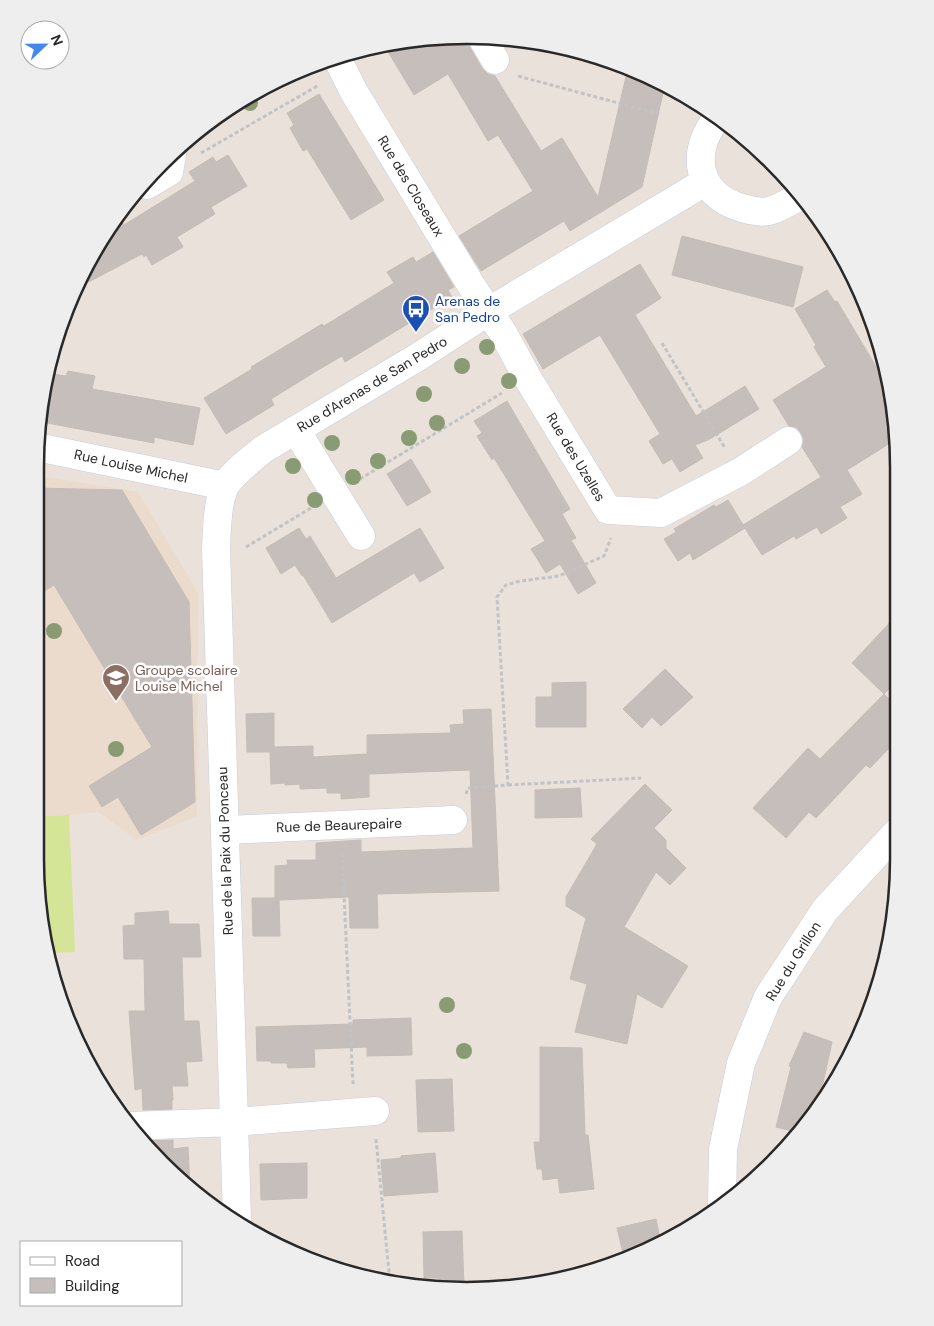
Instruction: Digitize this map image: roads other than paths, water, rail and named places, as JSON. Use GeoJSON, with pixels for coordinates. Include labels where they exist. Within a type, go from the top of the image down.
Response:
{"type":"FeatureCollection","features":[{"type":"Feature","properties":{"kind":"street"},"geometry":{"type":"LineString","coordinates":[[486,45],[495,60]]}},
{"type":"Feature","properties":{"kind":"street","name":"Rue des Closeaux"},"geometry":{"type":"LineString","coordinates":[[341,63],[359,101],[489,311]]}},
{"type":"Feature","properties":{"kind":"street"},"geometry":{"type":"LineString","coordinates":[[713,123],[705,134],[701,149],[700,165],[705,182],[717,196],[734,205],[751,210],[768,211],[794,199]]}},
{"type":"Feature","properties":{"kind":"street","name":"Rue d'Arenas de San Pedro"},"geometry":{"type":"LineString","coordinates":[[226,486],[241,468],[262,450],[705,182]]}},
{"type":"Feature","properties":{"kind":"street","name":"Rue des Uzelles"},"geometry":{"type":"LineString","coordinates":[[489,311],[504,332],[527,377],[608,510],[661,513],[740,472],[788,441]]}},
{"type":"Feature","properties":{"kind":"street"},"geometry":{"type":"LineString","coordinates":[[296,430],[361,536]]}},
{"type":"Feature","properties":{"kind":"street","name":"Rue Louise Michel"},"geometry":{"type":"LineString","coordinates":[[45,449],[226,486]]}},
{"type":"Feature","properties":{"kind":"street","name":"Rue de la Paix du Ponceau"},"geometry":{"type":"LineString","coordinates":[[226,486],[219,508],[216,549],[237,1214]]}},
{"type":"Feature","properties":{"kind":"street","name":"Rue de Beaurepaire"},"geometry":{"type":"LineString","coordinates":[[225,830],[453,820]]}},
{"type":"Feature","properties":{"kind":"street","name":"Rue du Grillon"},"geometry":{"type":"LineString","coordinates":[[722,1197],[723,1150],[741,1063],[768,997],[825,910],[890,840]]}},
{"type":"Feature","properties":{"kind":"street"},"geometry":{"type":"LineString","coordinates":[[138,1126],[234,1122],[365,1112]]}},
{"type":"Feature","properties":{"kind":"place","name":"Arenas de San Pedro"},"geometry":{"type":"Point","coordinates":[416,333]}},
{"type":"Feature","properties":{"kind":"place","name":"Groupe scolaire Louise Michel"},"geometry":{"type":"Point","coordinates":[116,702]}}]}
